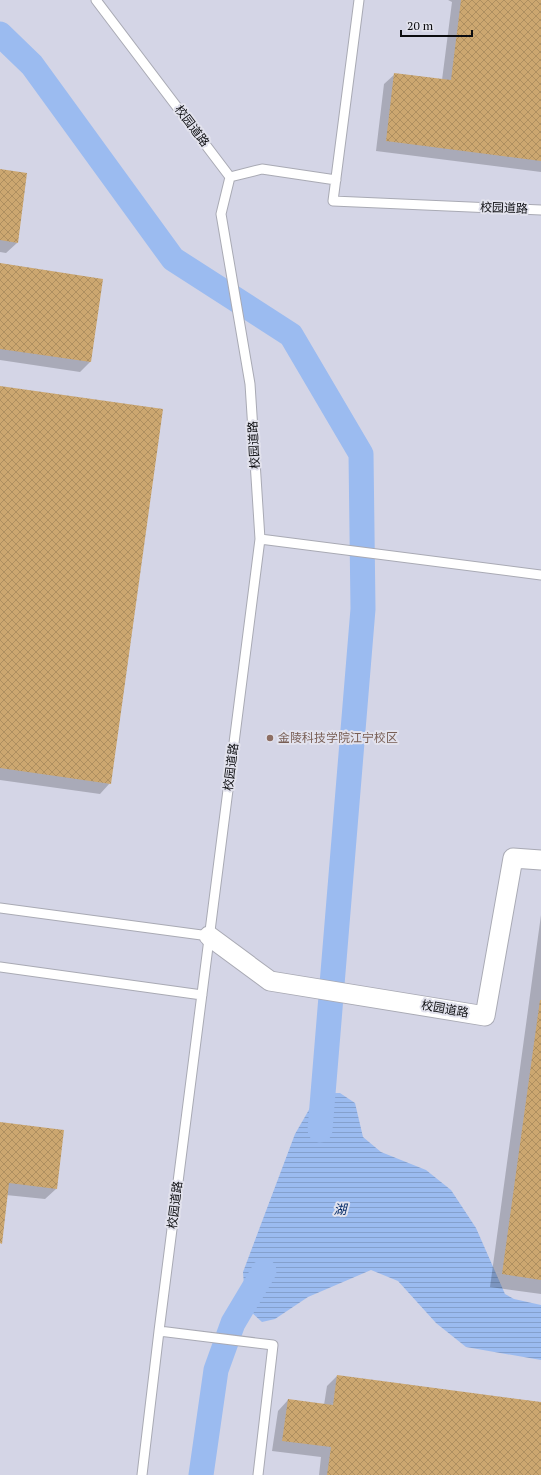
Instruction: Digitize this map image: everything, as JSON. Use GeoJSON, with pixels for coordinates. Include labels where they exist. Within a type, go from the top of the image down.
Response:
{"type":"FeatureCollection","features":[{"type":"Feature","properties":{"kind":"street","name":"校园道路"},"geometry":{"type":"LineString","coordinates":[[209,936],[270,981],[485,1016],[512,858],[541,860]]}},
{"type":"Feature","properties":{"kind":"lane","name":"校园道路"},"geometry":{"type":"LineString","coordinates":[[96,0],[230,177],[221,214],[250,384],[260,539],[142,1475]]}},
{"type":"Feature","properties":{"kind":"lane","name":"校园道路"},"geometry":{"type":"LineString","coordinates":[[359,0],[333,201],[541,210]]}},
{"type":"Feature","properties":{"kind":"lane"},"geometry":{"type":"LineString","coordinates":[[230,177],[262,169],[336,180]]}},
{"type":"Feature","properties":{"kind":"lane"},"geometry":{"type":"LineString","coordinates":[[260,539],[541,575]]}},
{"type":"Feature","properties":{"kind":"lane"},"geometry":{"type":"LineString","coordinates":[[0,908],[209,936]]}},
{"type":"Feature","properties":{"kind":"lane"},"geometry":{"type":"LineString","coordinates":[[0,967],[202,995]]}},
{"type":"Feature","properties":{"kind":"lane"},"geometry":{"type":"LineString","coordinates":[[159,1331],[272,1345],[258,1475]]}},
{"type":"Feature","properties":{"kind":"shaded area","name":"金陵科技学院江宁校区"},"geometry":{"type":"Polygon","coordinates":[[[0,0],[541,0],[541,1475],[0,1475],[0,0]]]}},
{"type":"Feature","properties":{"kind":"water","name":"湖"},"geometry":{"type":"Polygon","coordinates":[[[329,1093],[340,1093],[355,1103],[363,1137],[381,1152],[426,1170],[451,1190],[476,1228],[505,1294],[514,1299],[541,1305],[541,1360],[466,1347],[436,1323],[398,1281],[371,1270],[308,1297],[275,1319],[262,1322],[251,1312],[245,1299],[243,1272],[295,1134],[314,1101],[329,1093]]]}},
{"type":"Feature","properties":{"kind":"building"},"geometry":{"type":"Polygon","coordinates":[[[461,0],[541,0],[541,161],[386,141],[394,73],[451,80],[461,0]]]}},
{"type":"Feature","properties":{"kind":"building"},"geometry":{"type":"Polygon","coordinates":[[[0,169],[27,173],[18,243],[0,240],[0,169]]]}},
{"type":"Feature","properties":{"kind":"building"},"geometry":{"type":"Polygon","coordinates":[[[0,263],[103,279],[91,362],[0,349],[0,263]]]}},
{"type":"Feature","properties":{"kind":"building"},"geometry":{"type":"Polygon","coordinates":[[[0,386],[163,409],[111,784],[0,768],[0,386]]]}},
{"type":"Feature","properties":{"kind":"building"},"geometry":{"type":"Polygon","coordinates":[[[541,1000],[541,1280],[502,1274],[541,1000]]]}},
{"type":"Feature","properties":{"kind":"building"},"geometry":{"type":"Polygon","coordinates":[[[0,1122],[64,1130],[57,1189],[9,1183],[2,1244],[0,1243],[0,1122]]]}},
{"type":"Feature","properties":{"kind":"building"},"geometry":{"type":"Polygon","coordinates":[[[337,1375],[541,1402],[541,1475],[327,1475],[331,1447],[282,1441],[288,1399],[333,1405],[337,1375]]]}},
{"type":"Feature","properties":{"kind":"waterway"},"geometry":{"type":"LineString","coordinates":[[0,34],[32,65],[173,259],[291,335],[361,454],[363,609],[320,1130]]}},
{"type":"Feature","properties":{"kind":"waterway"},"geometry":{"type":"LineString","coordinates":[[201,1475],[216,1370],[233,1323],[264,1271]]}},
{"type":"Feature","properties":{"kind":"place","name":"金陵科技学院江宁校区"},"geometry":{"type":"Point","coordinates":[270,738]}}]}
